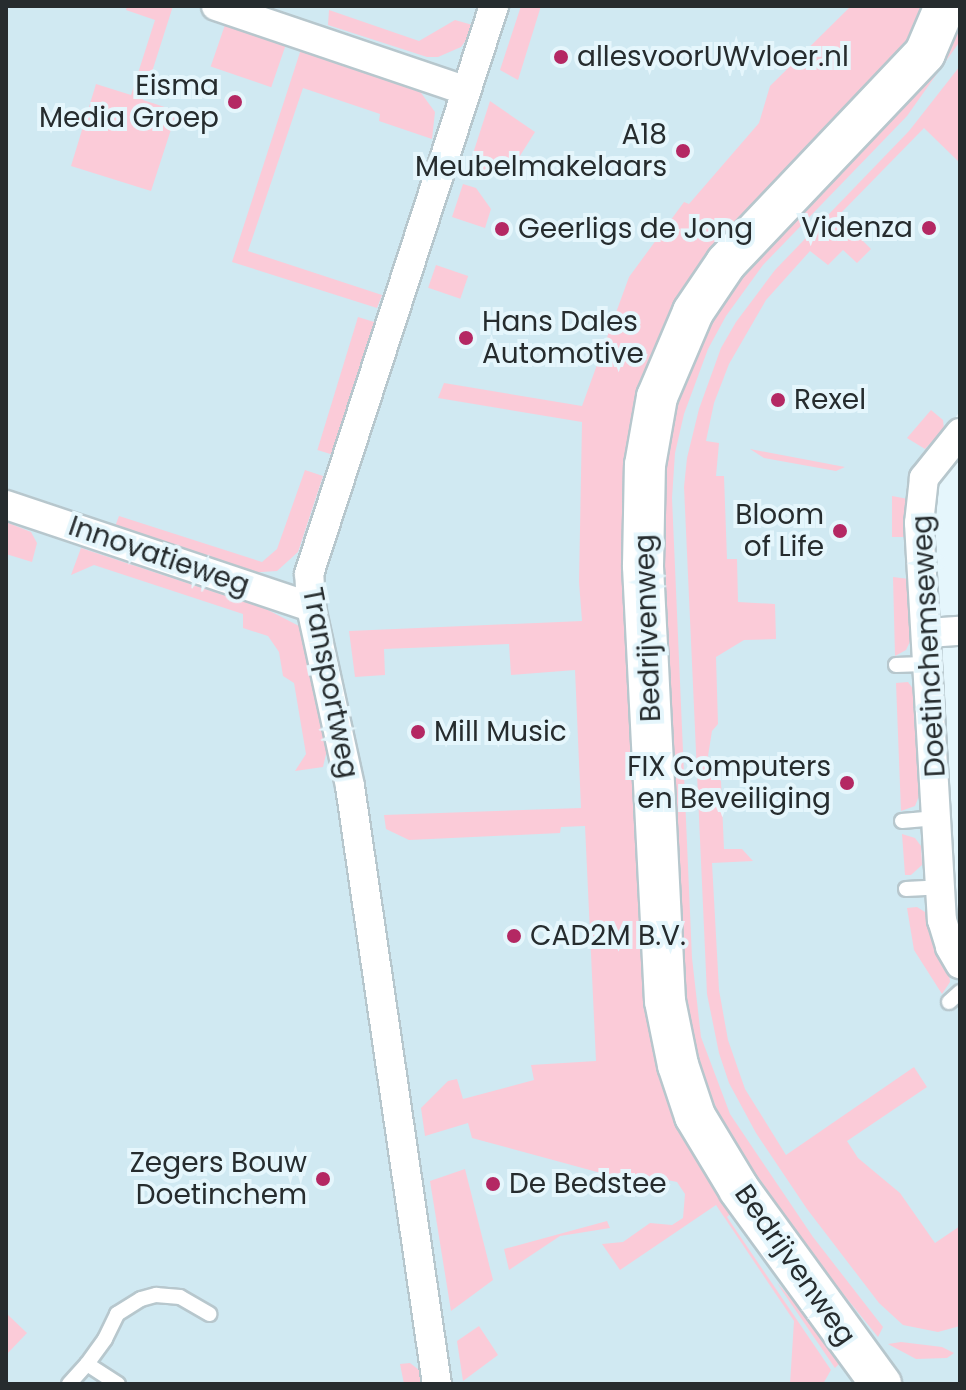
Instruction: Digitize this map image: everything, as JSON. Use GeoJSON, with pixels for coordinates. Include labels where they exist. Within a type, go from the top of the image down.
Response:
{"type":"FeatureCollection","features":[{"type":"Feature","properties":{"kind":"main road","name":"Bedrijvenweg"},"geometry":{"type":"LineString","coordinates":[[881,1384],[739,1189],[695,1116],[678,1065],[665,1001],[643,566],[645,465],[657,397],[693,312],[726,263],[925,53],[945,6]]}},
{"type":"Feature","properties":{"kind":"street"},"geometry":{"type":"LineString","coordinates":[[216,6],[464,90]]}},
{"type":"Feature","properties":{"kind":"street","name":"Transportweg"},"geometry":{"type":"LineString","coordinates":[[437,1384],[350,786],[311,607],[309,574],[315,547],[494,6]]}},
{"type":"Feature","properties":{"kind":"street","name":"Doetinchemseweg"},"geometry":{"type":"LineString","coordinates":[[960,433],[924,478],[919,523],[930,664],[942,920],[950,947],[960,964]]}},
{"type":"Feature","properties":{"kind":"street","name":"Innovatieweg"},"geometry":{"type":"LineString","coordinates":[[6,505],[311,607]]}},
{"type":"Feature","properties":{"kind":"street"},"geometry":{"type":"LineString","coordinates":[[928,633],[960,631]]}},
{"type":"Feature","properties":{"kind":"lane"},"geometry":{"type":"LineString","coordinates":[[896,665],[930,664]]}},
{"type":"Feature","properties":{"kind":"lane"},"geometry":{"type":"LineString","coordinates":[[902,821],[937,818]]}},
{"type":"Feature","properties":{"kind":"lane"},"geometry":{"type":"LineString","coordinates":[[906,889],[940,887]]}},
{"type":"Feature","properties":{"kind":"lane"},"geometry":{"type":"LineString","coordinates":[[69,1384],[105,1339],[117,1314],[141,1299],[156,1295],[180,1297],[209,1314]]}},
{"type":"Feature","properties":{"kind":"lane"},"geometry":{"type":"LineString","coordinates":[[87,1364],[118,1384]]}},
{"type":"Feature","properties":{"kind":"shaded area"},"geometry":{"type":"Polygon","coordinates":[[[6,6],[960,6],[960,411],[906,488],[925,898],[944,960],[960,978],[960,1384],[6,1384],[6,6]]]}},
{"type":"Feature","properties":{"kind":"shaded area"},"geometry":{"type":"Polygon","coordinates":[[[127,6],[173,6],[143,100],[177,111],[151,191],[71,166],[96,84],[131,95],[155,20],[126,10],[127,6]]]}},
{"type":"Feature","properties":{"kind":"shaded area"},"geometry":{"type":"Polygon","coordinates":[[[521,6],[541,6],[518,80],[500,70],[521,6]]]}},
{"type":"Feature","properties":{"kind":"shaded area"},"geometry":{"type":"Polygon","coordinates":[[[851,6],[928,6],[906,45],[673,317],[635,670],[707,1165],[730,1214],[727,1217],[831,1370],[823,1384],[790,1384],[794,1321],[716,1205],[620,1270],[602,1244],[623,1242],[650,1223],[672,1225],[683,1218],[685,1194],[677,1182],[663,1179],[645,1185],[472,1138],[468,1123],[425,1136],[421,1108],[448,1081],[457,1079],[463,1099],[534,1080],[531,1065],[596,1061],[585,826],[561,827],[560,833],[409,840],[386,829],[384,815],[581,808],[575,670],[511,675],[509,644],[384,649],[385,675],[355,677],[349,631],[582,621],[579,582],[582,422],[438,398],[444,383],[582,406],[629,277],[684,202],[689,204],[759,123],[770,86],[851,6]]]}},
{"type":"Feature","properties":{"kind":"shaded area"},"geometry":{"type":"Polygon","coordinates":[[[329,10],[419,41],[455,20],[476,26],[461,47],[438,57],[427,57],[328,25],[329,10]]]}},
{"type":"Feature","properties":{"kind":"shaded area"},"geometry":{"type":"Polygon","coordinates":[[[960,17],[958,44],[907,116],[763,265],[726,316],[708,349],[684,414],[675,453],[672,498],[692,958],[701,1037],[730,1114],[813,1237],[883,1327],[878,1337],[814,1258],[722,1123],[694,1050],[682,980],[661,505],[670,419],[697,345],[720,304],[742,270],[960,17]]]}},
{"type":"Feature","properties":{"kind":"shaded area"},"geometry":{"type":"Polygon","coordinates":[[[226,22],[287,43],[271,87],[211,66],[226,22]]]}},
{"type":"Feature","properties":{"kind":"shaded area"},"geometry":{"type":"Polygon","coordinates":[[[302,46],[416,86],[435,112],[432,139],[379,121],[380,114],[303,88],[248,251],[382,295],[377,308],[232,262],[302,46]]]}},
{"type":"Feature","properties":{"kind":"shaded area"},"geometry":{"type":"Polygon","coordinates":[[[960,66],[960,163],[924,128],[838,216],[871,249],[857,263],[843,250],[828,265],[810,251],[766,300],[729,364],[714,403],[706,441],[719,443],[716,476],[724,476],[727,559],[737,559],[738,602],[775,604],[776,639],[744,640],[716,657],[718,724],[712,731],[708,756],[715,775],[721,781],[724,849],[742,849],[753,861],[712,863],[719,990],[728,1040],[745,1089],[786,1155],[914,1067],[927,1087],[847,1141],[858,1158],[900,1193],[935,1243],[960,1226],[960,1326],[938,1332],[903,1325],[879,1303],[807,1209],[756,1133],[729,1083],[719,1053],[707,994],[684,487],[687,458],[699,409],[721,348],[736,322],[775,270],[909,131],[960,66]]]}},
{"type":"Feature","properties":{"kind":"shaded area"},"geometry":{"type":"Polygon","coordinates":[[[490,101],[535,132],[511,170],[479,176],[467,172],[490,101]]]}},
{"type":"Feature","properties":{"kind":"shaded area"},"geometry":{"type":"Polygon","coordinates":[[[463,184],[476,188],[491,209],[485,228],[452,217],[463,184]]]}},
{"type":"Feature","properties":{"kind":"shaded area"},"geometry":{"type":"Polygon","coordinates":[[[436,265],[468,276],[460,299],[428,288],[436,265]]]}},
{"type":"Feature","properties":{"kind":"shaded area"},"geometry":{"type":"Polygon","coordinates":[[[358,317],[374,322],[334,455],[317,450],[358,317]]]}},
{"type":"Feature","properties":{"kind":"shaded area"},"geometry":{"type":"Polygon","coordinates":[[[931,410],[943,420],[944,429],[925,449],[907,438],[931,410]]]}},
{"type":"Feature","properties":{"kind":"shaded area"},"geometry":{"type":"Polygon","coordinates":[[[750,449],[845,467],[836,471],[764,458],[750,449]]]}},
{"type":"Feature","properties":{"kind":"shaded area"},"geometry":{"type":"Polygon","coordinates":[[[305,470],[323,476],[298,552],[277,571],[246,573],[114,529],[119,516],[262,562],[277,549],[305,470]]]}},
{"type":"Feature","properties":{"kind":"shaded area"},"geometry":{"type":"Polygon","coordinates":[[[892,496],[908,499],[909,523],[905,537],[892,537],[892,496]]]}},
{"type":"Feature","properties":{"kind":"shaded area"},"geometry":{"type":"Polygon","coordinates":[[[6,522],[31,532],[37,543],[32,562],[6,554],[6,522]]]}},
{"type":"Feature","properties":{"kind":"shaded area"},"geometry":{"type":"Polygon","coordinates":[[[81,548],[266,609],[299,626],[310,648],[327,750],[323,767],[295,771],[306,754],[294,683],[283,676],[279,652],[268,636],[243,628],[243,614],[94,565],[71,575],[81,548]]]}},
{"type":"Feature","properties":{"kind":"shaded area"},"geometry":{"type":"Polygon","coordinates":[[[893,577],[909,579],[914,633],[906,650],[895,656],[893,577]]]}},
{"type":"Feature","properties":{"kind":"shaded area"},"geometry":{"type":"Polygon","coordinates":[[[908,682],[917,694],[921,791],[915,806],[901,811],[896,683],[908,682]]]}},
{"type":"Feature","properties":{"kind":"shaded area"},"geometry":{"type":"Polygon","coordinates":[[[902,834],[915,838],[921,846],[922,865],[911,875],[905,875],[902,834]]]}},
{"type":"Feature","properties":{"kind":"shaded area"},"geometry":{"type":"Polygon","coordinates":[[[917,907],[925,912],[935,950],[949,974],[950,982],[942,994],[914,950],[907,908],[917,907]]]}},
{"type":"Feature","properties":{"kind":"shaded area"},"geometry":{"type":"Polygon","coordinates":[[[465,1169],[493,1280],[451,1311],[430,1181],[465,1169]]]}},
{"type":"Feature","properties":{"kind":"shaded area"},"geometry":{"type":"Polygon","coordinates":[[[607,1221],[610,1228],[560,1236],[509,1270],[504,1249],[607,1221]]]}},
{"type":"Feature","properties":{"kind":"shaded area"},"geometry":{"type":"Polygon","coordinates":[[[777,1283],[818,1327],[839,1364],[835,1368],[777,1283]]]}},
{"type":"Feature","properties":{"kind":"shaded area"},"geometry":{"type":"Polygon","coordinates":[[[6,1313],[27,1333],[6,1355],[6,1313]]]}},
{"type":"Feature","properties":{"kind":"shaded area"},"geometry":{"type":"Polygon","coordinates":[[[479,1326],[498,1355],[463,1381],[457,1341],[479,1326]]]}},
{"type":"Feature","properties":{"kind":"shaded area"},"geometry":{"type":"Polygon","coordinates":[[[901,1342],[942,1347],[954,1353],[947,1358],[916,1359],[888,1344],[901,1342]]]}},
{"type":"Feature","properties":{"kind":"shaded area"},"geometry":{"type":"Polygon","coordinates":[[[410,1363],[423,1373],[425,1384],[404,1384],[400,1364],[410,1363]]]}},
{"type":"Feature","properties":{"kind":"place","name":"allesvoorUWvloer.nl"},"geometry":{"type":"Point","coordinates":[561,57]}},
{"type":"Feature","properties":{"kind":"place","name":"Eisma Media Groep"},"geometry":{"type":"Point","coordinates":[235,102]}},
{"type":"Feature","properties":{"kind":"place","name":"A18 Meubelmakelaars"},"geometry":{"type":"Point","coordinates":[683,151]}},
{"type":"Feature","properties":{"kind":"place","name":"Videnza"},"geometry":{"type":"Point","coordinates":[929,228]}},
{"type":"Feature","properties":{"kind":"place","name":"Geerligs de Jong"},"geometry":{"type":"Point","coordinates":[502,229]}},
{"type":"Feature","properties":{"kind":"place","name":"Hans Dales Automotive"},"geometry":{"type":"Point","coordinates":[466,338]}},
{"type":"Feature","properties":{"kind":"place","name":"Rexel"},"geometry":{"type":"Point","coordinates":[778,400]}},
{"type":"Feature","properties":{"kind":"place","name":"Bloom of Life"},"geometry":{"type":"Point","coordinates":[840,531]}},
{"type":"Feature","properties":{"kind":"place","name":"Mill Music"},"geometry":{"type":"Point","coordinates":[418,732]}},
{"type":"Feature","properties":{"kind":"place","name":"FIX Computers en Beveiliging"},"geometry":{"type":"Point","coordinates":[847,783]}},
{"type":"Feature","properties":{"kind":"place","name":"CAD2M B.V."},"geometry":{"type":"Point","coordinates":[514,936]}},
{"type":"Feature","properties":{"kind":"place","name":"Zegers Bouw Doetinchem"},"geometry":{"type":"Point","coordinates":[323,1179]}},
{"type":"Feature","properties":{"kind":"place","name":"De Bedstee"},"geometry":{"type":"Point","coordinates":[493,1184]}}]}
